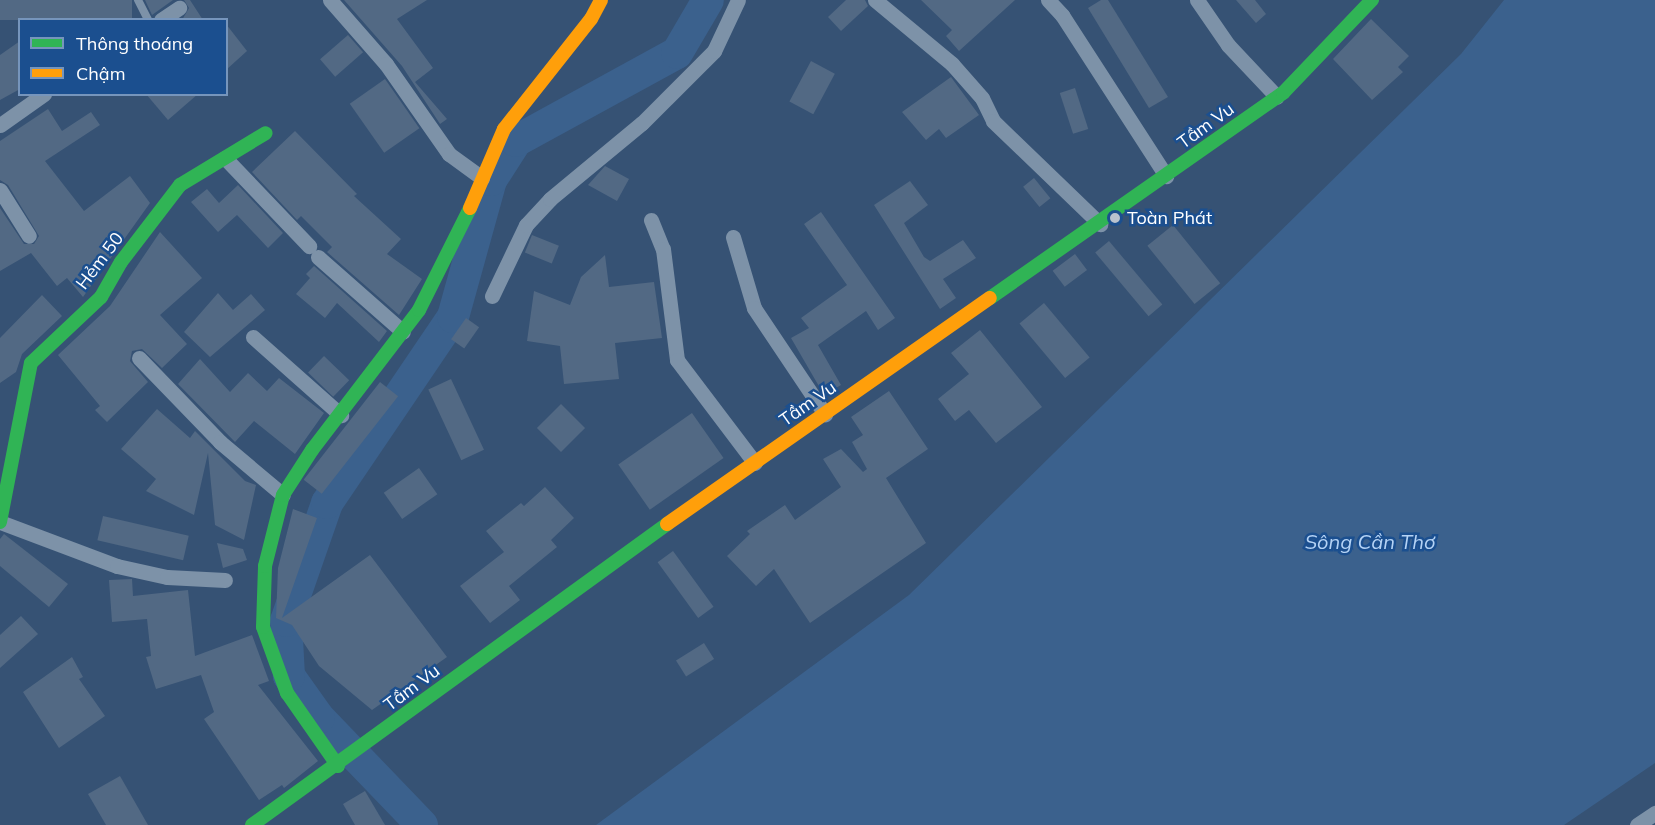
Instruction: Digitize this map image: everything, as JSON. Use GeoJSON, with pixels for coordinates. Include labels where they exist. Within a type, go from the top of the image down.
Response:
{"type":"FeatureCollection","features":[{"type":"Feature","properties":{"kind":"street"},"geometry":{"type":"LineString","coordinates":[[330,0],[386,64],[449,154],[482,178]]}},
{"type":"Feature","properties":{"kind":"street"},"geometry":{"type":"LineString","coordinates":[[339,765],[287,693],[264,627],[265,566],[283,495],[403,332],[450,254],[504,129],[591,19],[601,0]]}},
{"type":"Feature","properties":{"kind":"street"},"geometry":{"type":"LineString","coordinates":[[492,296],[525,225],[550,199],[642,123],[714,51],[738,0]]}},
{"type":"Feature","properties":{"kind":"street"},"geometry":{"type":"LineString","coordinates":[[875,0],[952,63],[982,98],[993,121],[1100,224]]}},
{"type":"Feature","properties":{"kind":"street"},"geometry":{"type":"LineString","coordinates":[[1048,0],[1062,15],[1166,177]]}},
{"type":"Feature","properties":{"kind":"street"},"geometry":{"type":"LineString","coordinates":[[1197,0],[1228,45],[1277,97]]}},
{"type":"Feature","properties":{"kind":"street","name":"Tầm Vu"},"geometry":{"type":"LineString","coordinates":[[252,825],[339,765],[588,579],[1100,224],[1277,97],[1372,0]]}},
{"type":"Feature","properties":{"kind":"street"},"geometry":{"type":"LineString","coordinates":[[164,18],[179,8]]}},
{"type":"Feature","properties":{"kind":"street"},"geometry":{"type":"LineString","coordinates":[[0,125],[41,96]]}},
{"type":"Feature","properties":{"kind":"street","name":"Hẻm 50"},"geometry":{"type":"LineString","coordinates":[[0,522],[10,481],[31,363],[100,297],[121,262],[180,185],[266,133]]}},
{"type":"Feature","properties":{"kind":"street"},"geometry":{"type":"LineString","coordinates":[[225,158],[314,251],[403,332]]}},
{"type":"Feature","properties":{"kind":"street"},"geometry":{"type":"LineString","coordinates":[[0,190],[29,236]]}},
{"type":"Feature","properties":{"kind":"street"},"geometry":{"type":"LineString","coordinates":[[651,220],[663,249],[677,360],[755,463]]}},
{"type":"Feature","properties":{"kind":"street"},"geometry":{"type":"LineString","coordinates":[[732,237],[754,308],[825,414]]}},
{"type":"Feature","properties":{"kind":"street"},"geometry":{"type":"LineString","coordinates":[[253,337],[341,414]]}},
{"type":"Feature","properties":{"kind":"street"},"geometry":{"type":"LineString","coordinates":[[139,358],[220,442],[283,495]]}},
{"type":"Feature","properties":{"kind":"street"},"geometry":{"type":"LineString","coordinates":[[0,463],[10,481]]}},
{"type":"Feature","properties":{"kind":"street"},"geometry":{"type":"LineString","coordinates":[[0,522],[70,552],[117,566],[167,577],[225,580]]}},
{"type":"Feature","properties":{"kind":"street"},"geometry":{"type":"LineString","coordinates":[[1637,825],[1655,813]]}},
{"type":"Feature","properties":{"kind":"lane"},"geometry":{"type":"LineString","coordinates":[[138,0],[147,18]]}},
{"type":"Feature","properties":{"kind":"water","name":"Sông Cần Thơ"},"geometry":{"type":"Polygon","coordinates":[[[1504,0],[1655,0],[1655,763],[1564,825],[596,825],[909,595],[1461,54],[1504,0]]]}},
{"type":"Feature","properties":{"kind":"building"},"geometry":{"type":"Polygon","coordinates":[[[0,0],[132,0],[132,18],[0,20],[0,0]]]}},
{"type":"Feature","properties":{"kind":"building"},"geometry":{"type":"Polygon","coordinates":[[[145,0],[173,0],[152,15],[145,0]]]}},
{"type":"Feature","properties":{"kind":"building"},"geometry":{"type":"Polygon","coordinates":[[[184,0],[190,0],[202,18],[183,18],[189,8],[184,0]]]}},
{"type":"Feature","properties":{"kind":"building"},"geometry":{"type":"Polygon","coordinates":[[[344,0],[427,0],[397,19],[433,68],[415,82],[447,119],[440,124],[402,66],[344,0]]]}},
{"type":"Feature","properties":{"kind":"building"},"geometry":{"type":"Polygon","coordinates":[[[846,0],[865,0],[868,6],[841,31],[828,17],[846,0]]]}},
{"type":"Feature","properties":{"kind":"building"},"geometry":{"type":"Polygon","coordinates":[[[921,0],[1015,0],[959,51],[946,36],[952,30],[921,0]]]}},
{"type":"Feature","properties":{"kind":"building"},"geometry":{"type":"Polygon","coordinates":[[[1101,0],[1108,0],[1168,97],[1149,108],[1088,8],[1101,0]]]}},
{"type":"Feature","properties":{"kind":"building"},"geometry":{"type":"Polygon","coordinates":[[[1236,0],[1255,0],[1266,14],[1256,23],[1236,0]]]}},
{"type":"Feature","properties":{"kind":"building"},"geometry":{"type":"Polygon","coordinates":[[[1371,19],[1409,56],[1398,67],[1403,72],[1372,100],[1333,59],[1371,19]]]}},
{"type":"Feature","properties":{"kind":"building"},"geometry":{"type":"Polygon","coordinates":[[[228,27],[247,51],[228,68],[228,27]]]}},
{"type":"Feature","properties":{"kind":"building"},"geometry":{"type":"Polygon","coordinates":[[[348,35],[363,52],[335,77],[320,59],[348,35]]]}},
{"type":"Feature","properties":{"kind":"building"},"geometry":{"type":"Polygon","coordinates":[[[18,42],[18,90],[0,100],[0,55],[18,42]]]}},
{"type":"Feature","properties":{"kind":"building"},"geometry":{"type":"Polygon","coordinates":[[[811,61],[835,74],[813,114],[789,102],[811,61]]]}},
{"type":"Feature","properties":{"kind":"building"},"geometry":{"type":"Polygon","coordinates":[[[951,77],[979,115],[946,138],[939,129],[926,140],[902,112],[951,77]]]}},
{"type":"Feature","properties":{"kind":"building"},"geometry":{"type":"Polygon","coordinates":[[[385,79],[419,128],[384,153],[350,104],[385,79]]]}},
{"type":"Feature","properties":{"kind":"building"},"geometry":{"type":"Polygon","coordinates":[[[1075,88],[1088,129],[1073,134],[1060,93],[1075,88]]]}},
{"type":"Feature","properties":{"kind":"building"},"geometry":{"type":"Polygon","coordinates":[[[148,96],[196,96],[168,120],[148,96]]]}},
{"type":"Feature","properties":{"kind":"building"},"geometry":{"type":"Polygon","coordinates":[[[48,109],[62,131],[91,112],[100,125],[45,161],[84,211],[130,176],[150,203],[83,297],[67,278],[57,286],[31,253],[0,271],[0,208],[24,244],[34,244],[39,236],[8,185],[0,180],[0,141],[48,109]]]}},
{"type":"Feature","properties":{"kind":"building"},"geometry":{"type":"Polygon","coordinates":[[[295,131],[357,194],[354,196],[401,239],[387,254],[422,279],[399,315],[327,252],[332,247],[301,216],[297,220],[252,172],[295,131]]]}},
{"type":"Feature","properties":{"kind":"building"},"geometry":{"type":"Polygon","coordinates":[[[605,166],[629,179],[617,201],[588,185],[605,166]]]}},
{"type":"Feature","properties":{"kind":"building"},"geometry":{"type":"Polygon","coordinates":[[[1034,178],[1050,198],[1039,207],[1023,187],[1034,178]]]}},
{"type":"Feature","properties":{"kind":"building"},"geometry":{"type":"Polygon","coordinates":[[[910,181],[928,205],[904,223],[924,257],[930,261],[963,240],[976,258],[943,279],[956,298],[940,309],[874,205],[910,181]]]}},
{"type":"Feature","properties":{"kind":"building"},"geometry":{"type":"Polygon","coordinates":[[[238,185],[283,233],[268,248],[237,215],[218,232],[191,202],[207,189],[219,203],[238,185]]]}},
{"type":"Feature","properties":{"kind":"building"},"geometry":{"type":"Polygon","coordinates":[[[821,212],[895,318],[878,330],[866,311],[818,345],[841,385],[824,395],[791,338],[809,328],[801,318],[847,285],[804,224],[821,212]]]}},
{"type":"Feature","properties":{"kind":"building"},"geometry":{"type":"Polygon","coordinates":[[[1173,225],[1220,283],[1195,304],[1147,246],[1173,225]]]}},
{"type":"Feature","properties":{"kind":"building"},"geometry":{"type":"Polygon","coordinates":[[[160,232],[202,278],[160,315],[187,344],[162,368],[142,349],[132,351],[130,361],[148,382],[107,422],[95,410],[100,406],[58,355],[110,306],[160,232]]]}},
{"type":"Feature","properties":{"kind":"building"},"geometry":{"type":"Polygon","coordinates":[[[532,235],[559,246],[552,263],[525,253],[532,235]]]}},
{"type":"Feature","properties":{"kind":"building"},"geometry":{"type":"Polygon","coordinates":[[[1109,241],[1162,305],[1149,316],[1095,253],[1109,241]]]}},
{"type":"Feature","properties":{"kind":"building"},"geometry":{"type":"Polygon","coordinates":[[[1075,254],[1087,270],[1065,287],[1053,271],[1075,254]]]}},
{"type":"Feature","properties":{"kind":"building"},"geometry":{"type":"Polygon","coordinates":[[[605,255],[609,287],[654,282],[662,338],[615,343],[619,379],[564,384],[560,346],[527,341],[534,291],[570,305],[581,277],[605,255]]]}},
{"type":"Feature","properties":{"kind":"building"},"geometry":{"type":"Polygon","coordinates":[[[314,266],[387,331],[379,342],[337,303],[325,318],[296,294],[310,278],[306,274],[314,266]]]}},
{"type":"Feature","properties":{"kind":"building"},"geometry":{"type":"Polygon","coordinates":[[[218,293],[233,310],[251,294],[265,310],[210,357],[184,332],[218,293]]]}},
{"type":"Feature","properties":{"kind":"building"},"geometry":{"type":"Polygon","coordinates":[[[42,295],[62,316],[22,354],[16,372],[0,383],[0,338],[42,295]]]}},
{"type":"Feature","properties":{"kind":"building"},"geometry":{"type":"Polygon","coordinates":[[[1044,303],[1090,357],[1065,378],[1019,324],[1044,303]]]}},
{"type":"Feature","properties":{"kind":"building"},"geometry":{"type":"Polygon","coordinates":[[[466,318],[479,327],[464,348],[451,339],[466,318]]]}},
{"type":"Feature","properties":{"kind":"building"},"geometry":{"type":"Polygon","coordinates":[[[980,330],[1042,407],[996,443],[969,410],[955,421],[938,399],[969,374],[951,353],[980,330]]]}},
{"type":"Feature","properties":{"kind":"building"},"geometry":{"type":"Polygon","coordinates":[[[324,356],[349,380],[333,397],[308,373],[324,356]]]}},
{"type":"Feature","properties":{"kind":"building"},"geometry":{"type":"Polygon","coordinates":[[[200,359],[230,392],[248,373],[267,391],[279,378],[324,413],[295,454],[254,421],[235,442],[178,384],[200,359]]]}},
{"type":"Feature","properties":{"kind":"building"},"geometry":{"type":"Polygon","coordinates":[[[451,379],[484,450],[461,460],[428,390],[451,379]]]}},
{"type":"Feature","properties":{"kind":"building"},"geometry":{"type":"Polygon","coordinates":[[[380,382],[398,396],[322,494],[304,480],[380,382]]]}},
{"type":"Feature","properties":{"kind":"building"},"geometry":{"type":"Polygon","coordinates":[[[889,391],[928,449],[886,478],[926,543],[810,623],[774,569],[756,586],[727,556],[750,534],[747,531],[785,505],[795,520],[841,487],[823,459],[841,449],[863,472],[867,469],[852,442],[863,435],[851,417],[889,391]]]}},
{"type":"Feature","properties":{"kind":"building"},"geometry":{"type":"Polygon","coordinates":[[[561,404],[585,428],[561,452],[537,428],[561,404]]]}},
{"type":"Feature","properties":{"kind":"building"},"geometry":{"type":"Polygon","coordinates":[[[157,409],[190,438],[195,431],[245,481],[256,485],[244,540],[215,525],[208,453],[194,515],[146,491],[156,479],[121,449],[157,409]]]}},
{"type":"Feature","properties":{"kind":"building"},"geometry":{"type":"Polygon","coordinates":[[[692,413],[724,458],[650,510],[618,465],[692,413]]]}},
{"type":"Feature","properties":{"kind":"building"},"geometry":{"type":"Polygon","coordinates":[[[419,468],[437,494],[402,519],[384,493],[419,468]]]}},
{"type":"Feature","properties":{"kind":"building"},"geometry":{"type":"Polygon","coordinates":[[[545,487],[574,518],[551,540],[557,547],[509,586],[520,600],[490,623],[460,586],[504,552],[486,531],[521,503],[524,506],[545,487]]]}},
{"type":"Feature","properties":{"kind":"building"},"geometry":{"type":"Polygon","coordinates":[[[293,509],[317,518],[282,618],[370,555],[447,657],[372,710],[319,666],[292,625],[276,618],[278,568],[293,509]]]}},
{"type":"Feature","properties":{"kind":"building"},"geometry":{"type":"Polygon","coordinates":[[[103,516],[189,536],[183,560],[97,540],[103,516]]]}},
{"type":"Feature","properties":{"kind":"building"},"geometry":{"type":"Polygon","coordinates":[[[4,534],[68,584],[49,607],[0,566],[0,539],[4,534]]]}},
{"type":"Feature","properties":{"kind":"building"},"geometry":{"type":"Polygon","coordinates":[[[217,543],[243,549],[247,560],[223,568],[217,543]]]}},
{"type":"Feature","properties":{"kind":"building"},"geometry":{"type":"Polygon","coordinates":[[[673,551],[714,607],[698,618],[658,562],[673,551]]]}},
{"type":"Feature","properties":{"kind":"building"},"geometry":{"type":"Polygon","coordinates":[[[132,579],[133,596],[188,590],[195,656],[252,635],[269,681],[258,685],[318,761],[284,788],[282,785],[259,800],[204,719],[214,712],[201,675],[156,689],[146,657],[151,656],[147,619],[112,622],[109,580],[132,579]]]}},
{"type":"Feature","properties":{"kind":"building"},"geometry":{"type":"Polygon","coordinates":[[[21,616],[38,634],[0,668],[0,635],[21,616]]]}},
{"type":"Feature","properties":{"kind":"building"},"geometry":{"type":"Polygon","coordinates":[[[704,643],[714,659],[686,677],[676,660],[704,643]]]}},
{"type":"Feature","properties":{"kind":"building"},"geometry":{"type":"Polygon","coordinates":[[[72,657],[83,677],[79,679],[105,716],[59,748],[23,692],[72,657]]]}},
{"type":"Feature","properties":{"kind":"building"},"geometry":{"type":"Polygon","coordinates":[[[120,776],[148,825],[106,825],[88,794],[120,776]]]}},
{"type":"Feature","properties":{"kind":"building"},"geometry":{"type":"Polygon","coordinates":[[[365,791],[385,825],[355,825],[343,804],[365,791]]]}},
{"type":"Feature","properties":{"kind":"waterway"},"geometry":{"type":"LineString","coordinates":[[422,825],[319,718],[289,676],[286,621],[327,503],[453,317],[491,180],[516,141],[677,53],[708,0]]}},
{"type":"Feature","properties":{"kind":"traffic: fast"},"geometry":{"type":"LineString","coordinates":[[990,298],[1283,93],[1372,0]]}},
{"type":"Feature","properties":{"kind":"traffic: fast"},"geometry":{"type":"LineString","coordinates":[[0,522],[31,363],[101,297],[121,262],[180,185],[266,133]]}},
{"type":"Feature","properties":{"kind":"traffic: fast"},"geometry":{"type":"LineString","coordinates":[[338,766],[287,693],[263,627],[265,566],[283,495],[312,450],[419,310],[470,208]]}},
{"type":"Feature","properties":{"kind":"traffic: fast"},"geometry":{"type":"LineString","coordinates":[[252,825],[667,524]]}},
{"type":"Feature","properties":{"kind":"traffic: slow"},"geometry":{"type":"LineString","coordinates":[[470,208],[504,129],[591,19],[601,0]]}},
{"type":"Feature","properties":{"kind":"traffic: slow"},"geometry":{"type":"LineString","coordinates":[[667,524],[990,298]]}},
{"type":"Feature","properties":{"kind":"place","name":"Toàn Phát"},"geometry":{"type":"Point","coordinates":[1115,218]}}]}
